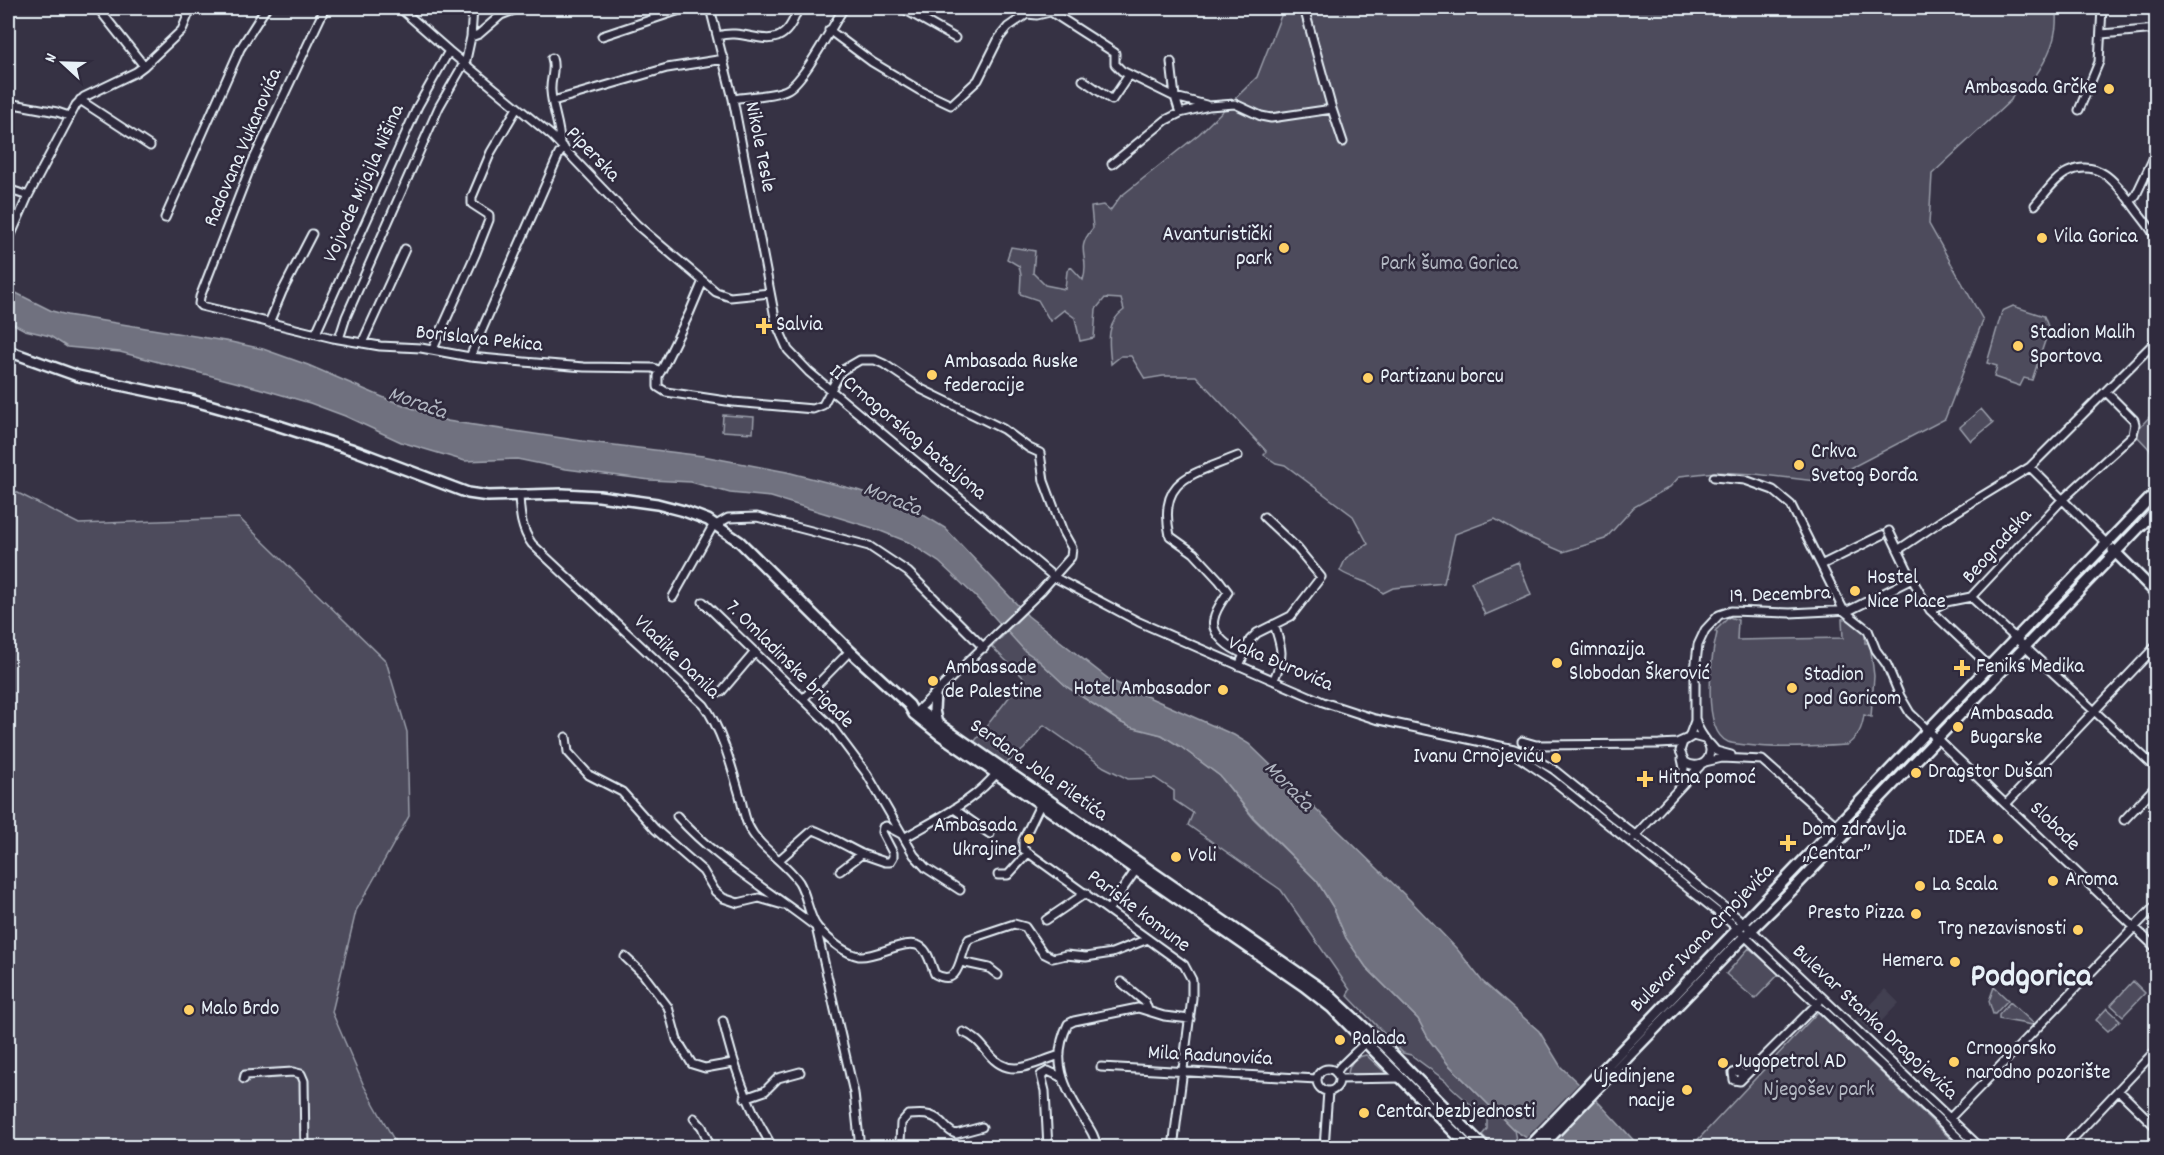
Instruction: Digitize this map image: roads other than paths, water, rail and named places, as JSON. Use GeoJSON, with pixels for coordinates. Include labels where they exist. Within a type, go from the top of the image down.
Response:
{"type":"FeatureCollection","features":[{"type":"Feature","properties":{"kind":"main road","name":"Serdara Jola Piletića"},"geometry":{"type":"LineString","coordinates":[[8,351],[78,376],[194,401],[245,415],[354,450],[462,492],[488,496],[573,494],[649,502],[691,513],[715,525],[740,542],[850,651],[938,729],[1138,867],[1332,1008],[1470,1148]]}},
{"type":"Feature","properties":{"kind":"main road","name":"Bulevar Ivana Crnojevića"},"geometry":{"type":"LineString","coordinates":[[1745,929],[1837,826],[2157,492]]}},
{"type":"Feature","properties":{"kind":"main road","name":"Bulevar Ivana Crnojevića"},"geometry":{"type":"LineString","coordinates":[[1627,1049],[1745,929],[1846,834],[2157,510]]}},
{"type":"Feature","properties":{"kind":"main road"},"geometry":{"type":"LineString","coordinates":[[2106,544],[2157,593]]}},
{"type":"Feature","properties":{"kind":"main road"},"geometry":{"type":"LineString","coordinates":[[935,694],[934,710],[938,729]]}},
{"type":"Feature","properties":{"kind":"main road","name":"Serdara Jola Piletića"},"geometry":{"type":"LineString","coordinates":[[999,770],[1040,805],[1063,821],[1138,867],[1326,992],[1485,1148]]}},
{"type":"Feature","properties":{"kind":"main road"},"geometry":{"type":"LineString","coordinates":[[1528,1148],[1627,1049]]}},
{"type":"Feature","properties":{"kind":"main road"},"geometry":{"type":"LineString","coordinates":[[1540,1148],[1627,1049]]}},
{"type":"Feature","properties":{"kind":"street"},"geometry":{"type":"LineString","coordinates":[[98,8],[144,66]]}},
{"type":"Feature","properties":{"kind":"street"},"geometry":{"type":"LineString","coordinates":[[10,237],[28,196],[69,116],[80,100],[136,72],[182,30],[190,8],[177,8]]}},
{"type":"Feature","properties":{"kind":"street"},"geometry":{"type":"LineString","coordinates":[[165,218],[240,49],[266,8]]}},
{"type":"Feature","properties":{"kind":"street","name":"Radovana Vukanovića"},"geometry":{"type":"LineString","coordinates":[[199,304],[252,163],[325,8]]}},
{"type":"Feature","properties":{"kind":"street","name":"Piperska"},"geometry":{"type":"LineString","coordinates":[[400,8],[562,146],[637,225],[716,292],[725,296],[770,293]]}},
{"type":"Feature","properties":{"kind":"street"},"geometry":{"type":"LineString","coordinates":[[339,339],[346,316],[439,107],[464,63],[471,37],[472,8]]}},
{"type":"Feature","properties":{"kind":"street"},"geometry":{"type":"LineString","coordinates":[[471,37],[479,34],[501,15],[519,8]]}},
{"type":"Feature","properties":{"kind":"street"},"geometry":{"type":"LineString","coordinates":[[602,36],[686,8]]}},
{"type":"Feature","properties":{"kind":"street","name":"Nikole Tesle"},"geometry":{"type":"LineString","coordinates":[[710,8],[733,99],[770,293]]}},
{"type":"Feature","properties":{"kind":"street"},"geometry":{"type":"LineString","coordinates":[[718,36],[729,33],[765,39],[775,37],[791,25],[798,8]]}},
{"type":"Feature","properties":{"kind":"street"},"geometry":{"type":"LineString","coordinates":[[733,99],[790,88],[801,77],[844,8]]}},
{"type":"Feature","properties":{"kind":"street"},"geometry":{"type":"LineString","coordinates":[[902,8],[955,38]]}},
{"type":"Feature","properties":{"kind":"street"},"geometry":{"type":"LineString","coordinates":[[2079,110],[2097,68],[2102,34],[2102,8]]}},
{"type":"Feature","properties":{"kind":"street"},"geometry":{"type":"LineString","coordinates":[[1305,9],[1343,142]]}},
{"type":"Feature","properties":{"kind":"street"},"geometry":{"type":"LineString","coordinates":[[829,30],[872,62],[918,90],[951,105],[978,80],[999,38],[1008,27],[1028,11],[1037,15],[1048,10],[1113,52],[1116,55],[1116,67],[1129,75],[1175,97],[1209,106]]}},
{"type":"Feature","properties":{"kind":"street"},"geometry":{"type":"LineString","coordinates":[[2102,34],[2157,29]]}},
{"type":"Feature","properties":{"kind":"street","name":"Vojvode Mijajla Nišina"},"geometry":{"type":"LineString","coordinates":[[316,333],[417,106],[449,51]]}},
{"type":"Feature","properties":{"kind":"street"},"geometry":{"type":"LineString","coordinates":[[470,357],[562,146],[550,88],[555,69],[552,58]]}},
{"type":"Feature","properties":{"kind":"street"},"geometry":{"type":"LineString","coordinates":[[553,101],[667,68],[724,59]]}},
{"type":"Feature","properties":{"kind":"street"},"geometry":{"type":"LineString","coordinates":[[1171,62],[1175,97],[1180,113]]}},
{"type":"Feature","properties":{"kind":"street"},"geometry":{"type":"LineString","coordinates":[[1083,80],[1112,100],[1129,75]]}},
{"type":"Feature","properties":{"kind":"street"},"geometry":{"type":"LineString","coordinates":[[80,100],[150,146]]}},
{"type":"Feature","properties":{"kind":"street"},"geometry":{"type":"LineString","coordinates":[[8,103],[69,116]]}},
{"type":"Feature","properties":{"kind":"street"},"geometry":{"type":"LineString","coordinates":[[1112,164],[1166,120],[1180,113],[1209,106],[1235,104],[1271,118],[1332,109]]}},
{"type":"Feature","properties":{"kind":"street"},"geometry":{"type":"LineString","coordinates":[[433,349],[490,217],[489,214],[472,204],[472,197],[491,152],[517,108]]}},
{"type":"Feature","properties":{"kind":"street"},"geometry":{"type":"LineString","coordinates":[[2130,202],[2157,153]]}},
{"type":"Feature","properties":{"kind":"street"},"geometry":{"type":"LineString","coordinates":[[2035,205],[2060,177],[2068,172],[2082,169],[2098,171],[2119,185],[2156,234]]}},
{"type":"Feature","properties":{"kind":"street"},"geometry":{"type":"LineString","coordinates":[[8,189],[28,196]]}},
{"type":"Feature","properties":{"kind":"street"},"geometry":{"type":"LineString","coordinates":[[269,323],[312,234]]}},
{"type":"Feature","properties":{"kind":"street"},"geometry":{"type":"LineString","coordinates":[[362,343],[405,249]]}},
{"type":"Feature","properties":{"kind":"street"},"geometry":{"type":"LineString","coordinates":[[703,281],[661,371],[658,384],[663,391],[733,402],[815,409],[823,405],[841,372],[860,360],[875,360],[921,388],[1003,429],[1029,448],[1041,453],[1044,481],[1072,551],[1069,560],[986,646],[935,694],[914,709]]}},
{"type":"Feature","properties":{"kind":"street","name":"II Crnogorskog bataljona"},"geometry":{"type":"LineString","coordinates":[[770,293],[776,323],[783,342],[797,361],[1053,577]]}},
{"type":"Feature","properties":{"kind":"street","name":"Borislava Pekica"},"geometry":{"type":"LineString","coordinates":[[199,304],[205,308],[339,339],[393,348],[433,349],[470,357],[584,367],[653,368],[661,371]]}},
{"type":"Feature","properties":{"kind":"street","name":"Beogradska"},"geometry":{"type":"LineString","coordinates":[[1898,550],[2030,467],[2157,341]]}},
{"type":"Feature","properties":{"kind":"street","name":"Beogradska"},"geometry":{"type":"LineString","coordinates":[[2106,392],[2134,420],[2133,435],[2062,500],[1971,597],[2157,768]]}},
{"type":"Feature","properties":{"kind":"street"},"geometry":{"type":"LineString","coordinates":[[1238,456],[1184,479],[1173,489],[1168,500],[1166,516],[1170,536],[1194,553],[1227,592],[1214,619],[1214,628],[1222,640],[1234,650],[1244,654]]}},
{"type":"Feature","properties":{"kind":"street"},"geometry":{"type":"LineString","coordinates":[[2030,467],[2106,544]]}},
{"type":"Feature","properties":{"kind":"street","name":"19. Decembra"},"geometry":{"type":"LineString","coordinates":[[1714,477],[1744,480],[1773,490],[1791,505],[1844,611],[1868,630],[1876,650],[1887,664],[1907,709],[1928,730]]}},
{"type":"Feature","properties":{"kind":"street","name":"Vladike Danila"},"geometry":{"type":"LineString","coordinates":[[519,495],[523,530],[532,544],[705,705],[722,741],[748,825],[759,843],[779,860],[804,891],[816,927],[854,1093],[860,1148]]}},
{"type":"Feature","properties":{"kind":"street"},"geometry":{"type":"LineString","coordinates":[[673,597],[715,525],[732,518],[757,517],[869,546],[908,572],[986,646]]}},
{"type":"Feature","properties":{"kind":"street"},"geometry":{"type":"LineString","coordinates":[[1239,666],[1250,640],[1257,633],[1291,616],[1321,577],[1297,548],[1264,517]]}},
{"type":"Feature","properties":{"kind":"street"},"geometry":{"type":"LineString","coordinates":[[1821,565],[1886,533],[1898,550],[1930,610],[1989,666]]}},
{"type":"Feature","properties":{"kind":"street","name":"Vaka Đurovića"},"geometry":{"type":"LineString","coordinates":[[1053,577],[1139,622],[1323,702],[1368,717],[1424,731],[1476,740],[1524,753],[1553,769],[1745,929]]}},
{"type":"Feature","properties":{"kind":"street","name":"19. Decembra"},"geometry":{"type":"LineString","coordinates":[[1687,738],[1694,728],[1698,645],[1705,630],[1719,615],[1731,611],[1790,613],[1844,611],[1857,608],[1912,579]]}},
{"type":"Feature","properties":{"kind":"street"},"geometry":{"type":"LineString","coordinates":[[1930,610],[1946,602],[1971,597]]}},
{"type":"Feature","properties":{"kind":"street","name":"7. Omladinske brigade"},"geometry":{"type":"LineString","coordinates":[[703,602],[845,743],[872,782],[918,860],[960,890]]}},
{"type":"Feature","properties":{"kind":"street"},"geometry":{"type":"LineString","coordinates":[[1274,624],[1282,653],[1275,677]]}},
{"type":"Feature","properties":{"kind":"street"},"geometry":{"type":"LineString","coordinates":[[2006,804],[2157,646]]}},
{"type":"Feature","properties":{"kind":"street"},"geometry":{"type":"LineString","coordinates":[[803,699],[850,651]]}},
{"type":"Feature","properties":{"kind":"street"},"geometry":{"type":"LineString","coordinates":[[721,692],[755,652]]}},
{"type":"Feature","properties":{"kind":"street","name":"19. Decembra"},"geometry":{"type":"LineString","coordinates":[[1695,717],[1698,730],[1706,741]]}},
{"type":"Feature","properties":{"kind":"street","name":"Slobode"},"geometry":{"type":"LineString","coordinates":[[1928,730],[2006,804],[2073,873],[2157,948]]}},
{"type":"Feature","properties":{"kind":"street"},"geometry":{"type":"LineString","coordinates":[[1522,741],[1548,745],[1659,744],[1679,742],[1696,736],[1706,741],[1716,751],[1737,757]]}},
{"type":"Feature","properties":{"kind":"street"},"geometry":{"type":"LineString","coordinates":[[566,737],[568,752],[589,775],[622,792],[655,829],[703,872],[715,891],[723,898],[733,903],[766,899],[794,909]]}},
{"type":"Feature","properties":{"kind":"street"},"geometry":{"type":"LineString","coordinates":[[1681,785],[1684,768],[1681,745],[1687,738]]}},
{"type":"Feature","properties":{"kind":"street"},"geometry":{"type":"LineString","coordinates":[[1630,842],[1703,763],[1710,753],[1706,741]]}},
{"type":"Feature","properties":{"kind":"street"},"geometry":{"type":"LineString","coordinates":[[1659,744],[1670,747],[1690,765],[1713,759],[1737,757],[1765,761],[1846,834]]}},
{"type":"Feature","properties":{"kind":"street","name":"Vaka Đurovića"},"geometry":{"type":"LineString","coordinates":[[1506,748],[1550,778],[1745,929]]}},
{"type":"Feature","properties":{"kind":"street"},"geometry":{"type":"LineString","coordinates":[[779,860],[813,830],[818,830],[832,840],[862,854],[890,862],[893,853],[882,830],[886,826],[902,836],[954,808],[985,786],[999,770]]}},
{"type":"Feature","properties":{"kind":"street"},"geometry":{"type":"LineString","coordinates":[[2124,820],[2157,786]]}},
{"type":"Feature","properties":{"kind":"street"},"geometry":{"type":"LineString","coordinates":[[998,875],[1008,875],[1028,854],[1023,849],[1023,840],[1040,805]]}},
{"type":"Feature","properties":{"kind":"street"},"geometry":{"type":"LineString","coordinates":[[954,808],[990,834]]}},
{"type":"Feature","properties":{"kind":"street"},"geometry":{"type":"LineString","coordinates":[[677,816],[729,862],[794,909],[844,950],[857,955],[871,955],[908,944],[919,946],[926,953],[935,975],[943,978],[954,975],[969,939],[1014,924],[1022,925],[1043,953],[1053,958],[1066,955],[1086,957],[1112,953],[1148,939]]}},
{"type":"Feature","properties":{"kind":"street"},"geometry":{"type":"LineString","coordinates":[[840,871],[862,854]]}},
{"type":"Feature","properties":{"kind":"street","name":"Pariske komune"},"geometry":{"type":"LineString","coordinates":[[1028,854],[1109,909],[1184,965],[1188,973],[1193,987],[1173,1148]]}},
{"type":"Feature","properties":{"kind":"street"},"geometry":{"type":"LineString","coordinates":[[1109,909],[1138,867]]}},
{"type":"Feature","properties":{"kind":"street"},"geometry":{"type":"LineString","coordinates":[[1046,920],[1086,893]]}},
{"type":"Feature","properties":{"kind":"street"},"geometry":{"type":"LineString","coordinates":[[1950,1118],[2157,904]]}},
{"type":"Feature","properties":{"kind":"street","name":"Bulevar Stanka Dragojevića"},"geometry":{"type":"LineString","coordinates":[[1745,929],[1891,1068],[1969,1148]]}},
{"type":"Feature","properties":{"kind":"street"},"geometry":{"type":"LineString","coordinates":[[625,957],[643,974],[669,1007],[677,1040],[692,1064],[705,1068],[733,1063]]}},
{"type":"Feature","properties":{"kind":"street"},"geometry":{"type":"LineString","coordinates":[[961,962],[984,966],[998,975]]}},
{"type":"Feature","properties":{"kind":"street"},"geometry":{"type":"LineString","coordinates":[[1121,982],[1145,1002],[1148,1010]]}},
{"type":"Feature","properties":{"kind":"street"},"geometry":{"type":"LineString","coordinates":[[1741,1074],[1752,1068],[1820,1001]]}},
{"type":"Feature","properties":{"kind":"street"},"geometry":{"type":"LineString","coordinates":[[1097,1148],[1094,1135],[1081,1116],[1061,1077],[1060,1055],[1066,1029],[1070,1023],[1138,1008],[1164,1016],[1190,1019]]}},
{"type":"Feature","properties":{"kind":"street"},"geometry":{"type":"LineString","coordinates":[[723,1021],[733,1063],[746,1098],[770,1143],[776,1148]]}},
{"type":"Feature","properties":{"kind":"street"},"geometry":{"type":"LineString","coordinates":[[963,1032],[979,1041],[996,1063],[1009,1069],[1029,1066],[1060,1055]]}},
{"type":"Feature","properties":{"kind":"street"},"geometry":{"type":"LineString","coordinates":[[1328,1091],[1336,1087],[1340,1067],[1372,1035]]}},
{"type":"Feature","properties":{"kind":"street"},"geometry":{"type":"LineString","coordinates":[[2064,1148],[2157,1050]]}},
{"type":"Feature","properties":{"kind":"street","name":"Mila Radunovića"},"geometry":{"type":"LineString","coordinates":[[1101,1067],[1317,1079]]}},
{"type":"Feature","properties":{"kind":"street","name":"Bulevar Stanka Dragojevića"},"geometry":{"type":"LineString","coordinates":[[1891,1068],[1950,1118],[1981,1148]]}},
{"type":"Feature","properties":{"kind":"street"},"geometry":{"type":"LineString","coordinates":[[1328,1091],[1319,1086],[1317,1079],[1319,1074],[1326,1069],[1338,1076],[1401,1078]]}},
{"type":"Feature","properties":{"kind":"street"},"geometry":{"type":"LineString","coordinates":[[1048,1148],[1045,1091],[1041,1075],[1048,1071],[1061,1077]]}},
{"type":"Feature","properties":{"kind":"street"},"geometry":{"type":"LineString","coordinates":[[244,1079],[245,1076],[293,1072],[301,1074],[304,1081],[305,1148]]}},
{"type":"Feature","properties":{"kind":"street"},"geometry":{"type":"LineString","coordinates":[[746,1098],[765,1090],[778,1078],[800,1072]]}},
{"type":"Feature","properties":{"kind":"street"},"geometry":{"type":"LineString","coordinates":[[2118,1090],[2157,1126]]}},
{"type":"Feature","properties":{"kind":"street"},"geometry":{"type":"LineString","coordinates":[[1324,1148],[1328,1091]]}},
{"type":"Feature","properties":{"kind":"street"},"geometry":{"type":"LineString","coordinates":[[891,1148],[900,1142],[901,1123],[908,1115],[933,1116],[956,1134],[982,1127]]}},
{"type":"Feature","properties":{"kind":"street"},"geometry":{"type":"LineString","coordinates":[[694,1118],[702,1128],[711,1148]]}},
{"type":"Feature","properties":{"kind":"water","name":"Morača"},"geometry":{"type":"Polygon","coordinates":[[[8,289],[52,311],[67,315],[263,349],[447,421],[703,456],[787,472],[857,490],[912,508],[945,528],[1028,616],[1110,680],[1234,735],[1249,744],[1410,900],[1457,949],[1482,981],[1539,1031],[1561,1067],[1640,1147],[1541,1147],[1514,1130],[1448,1064],[1430,1041],[1418,1019],[1366,967],[1346,938],[1333,907],[1317,881],[1254,818],[1220,776],[1162,735],[1122,723],[1067,687],[1025,651],[975,596],[939,562],[908,542],[873,528],[771,497],[730,493],[691,482],[650,480],[566,469],[517,459],[465,461],[401,442],[345,416],[258,388],[120,352],[67,347],[50,336],[25,330],[8,321],[8,289]]]}},
{"type":"Feature","properties":{"kind":"place","name":"Ambasada Grčke"},"geometry":{"type":"Point","coordinates":[2109,89]}},
{"type":"Feature","properties":{"kind":"place","name":"Vila Gorica"},"geometry":{"type":"Point","coordinates":[2042,238]}},
{"type":"Feature","properties":{"kind":"place","name":"Avanturistički park"},"geometry":{"type":"Point","coordinates":[1284,248]}},
{"type":"Feature","properties":{"kind":"place","name":"Salvia"},"geometry":{"type":"Point","coordinates":[764,326]}},
{"type":"Feature","properties":{"kind":"place","name":"Stadion Malih Sportova"},"geometry":{"type":"Point","coordinates":[2018,346]}},
{"type":"Feature","properties":{"kind":"place","name":"Ambasada Ruske federacije"},"geometry":{"type":"Point","coordinates":[932,375]}},
{"type":"Feature","properties":{"kind":"place","name":"Partizanu borcu"},"geometry":{"type":"Point","coordinates":[1368,378]}},
{"type":"Feature","properties":{"kind":"place","name":"Crkva Svetog Đorđa"},"geometry":{"type":"Point","coordinates":[1799,465]}},
{"type":"Feature","properties":{"kind":"place","name":"Hostel Nice Place"},"geometry":{"type":"Point","coordinates":[1855,591]}},
{"type":"Feature","properties":{"kind":"place","name":"Gimnazija Slobodan Škerović"},"geometry":{"type":"Point","coordinates":[1557,663]}},
{"type":"Feature","properties":{"kind":"place","name":"Feniks Medika"},"geometry":{"type":"Point","coordinates":[1962,668]}},
{"type":"Feature","properties":{"kind":"place","name":"Ambassade de Palestine"},"geometry":{"type":"Point","coordinates":[933,681]}},
{"type":"Feature","properties":{"kind":"place","name":"Stadion pod Goricom"},"geometry":{"type":"Point","coordinates":[1792,688]}},
{"type":"Feature","properties":{"kind":"place","name":"Hotel Ambasador"},"geometry":{"type":"Point","coordinates":[1223,690]}},
{"type":"Feature","properties":{"kind":"place","name":"Ambasada Bugarske"},"geometry":{"type":"Point","coordinates":[1958,727]}},
{"type":"Feature","properties":{"kind":"place","name":"Ivanu Crnojeviću"},"geometry":{"type":"Point","coordinates":[1556,758]}},
{"type":"Feature","properties":{"kind":"place","name":"Dragstor Dušan"},"geometry":{"type":"Point","coordinates":[1916,773]}},
{"type":"Feature","properties":{"kind":"place","name":"Hitna pomoć"},"geometry":{"type":"Point","coordinates":[1645,779]}},
{"type":"Feature","properties":{"kind":"place","name":"Ambasada Ukrajine"},"geometry":{"type":"Point","coordinates":[1029,839]}},
{"type":"Feature","properties":{"kind":"place","name":"IDEA"},"geometry":{"type":"Point","coordinates":[1998,839]}},
{"type":"Feature","properties":{"kind":"place","name":"Dom zdravlja „Centar”"},"geometry":{"type":"Point","coordinates":[1788,843]}},
{"type":"Feature","properties":{"kind":"place","name":"Voli"},"geometry":{"type":"Point","coordinates":[1176,857]}},
{"type":"Feature","properties":{"kind":"place","name":"Aroma"},"geometry":{"type":"Point","coordinates":[2053,881]}},
{"type":"Feature","properties":{"kind":"place","name":"La Scala"},"geometry":{"type":"Point","coordinates":[1920,886]}},
{"type":"Feature","properties":{"kind":"place","name":"Presto Pizza"},"geometry":{"type":"Point","coordinates":[1916,914]}},
{"type":"Feature","properties":{"kind":"place","name":"Trg nezavisnosti"},"geometry":{"type":"Point","coordinates":[2078,930]}},
{"type":"Feature","properties":{"kind":"place","name":"Hemera"},"geometry":{"type":"Point","coordinates":[1955,962]}},
{"type":"Feature","properties":{"kind":"place","name":"Malo Brdo"},"geometry":{"type":"Point","coordinates":[189,1010]}},
{"type":"Feature","properties":{"kind":"place","name":"Palada"},"geometry":{"type":"Point","coordinates":[1340,1040]}},
{"type":"Feature","properties":{"kind":"place","name":"Crnogorsko narodno pozorište"},"geometry":{"type":"Point","coordinates":[1954,1062]}},
{"type":"Feature","properties":{"kind":"place","name":"Jugopetrol AD"},"geometry":{"type":"Point","coordinates":[1723,1063]}},
{"type":"Feature","properties":{"kind":"place","name":"Ujedinjene nacije"},"geometry":{"type":"Point","coordinates":[1687,1090]}},
{"type":"Feature","properties":{"kind":"place","name":"Centar bezbjednosti"},"geometry":{"type":"Point","coordinates":[1364,1113]}},
{"type":"Feature","properties":{"kind":"district","name":"Podgorica"},"geometry":{"type":"Point","coordinates":[2031,978]}},
{"type":"Feature","properties":{"kind":"park label","name":"Park šuma Gorica"},"geometry":{"type":"Point","coordinates":[1449,265]}},
{"type":"Feature","properties":{"kind":"park label","name":"Njegošev park"},"geometry":{"type":"Point","coordinates":[1819,1091]}}]}
